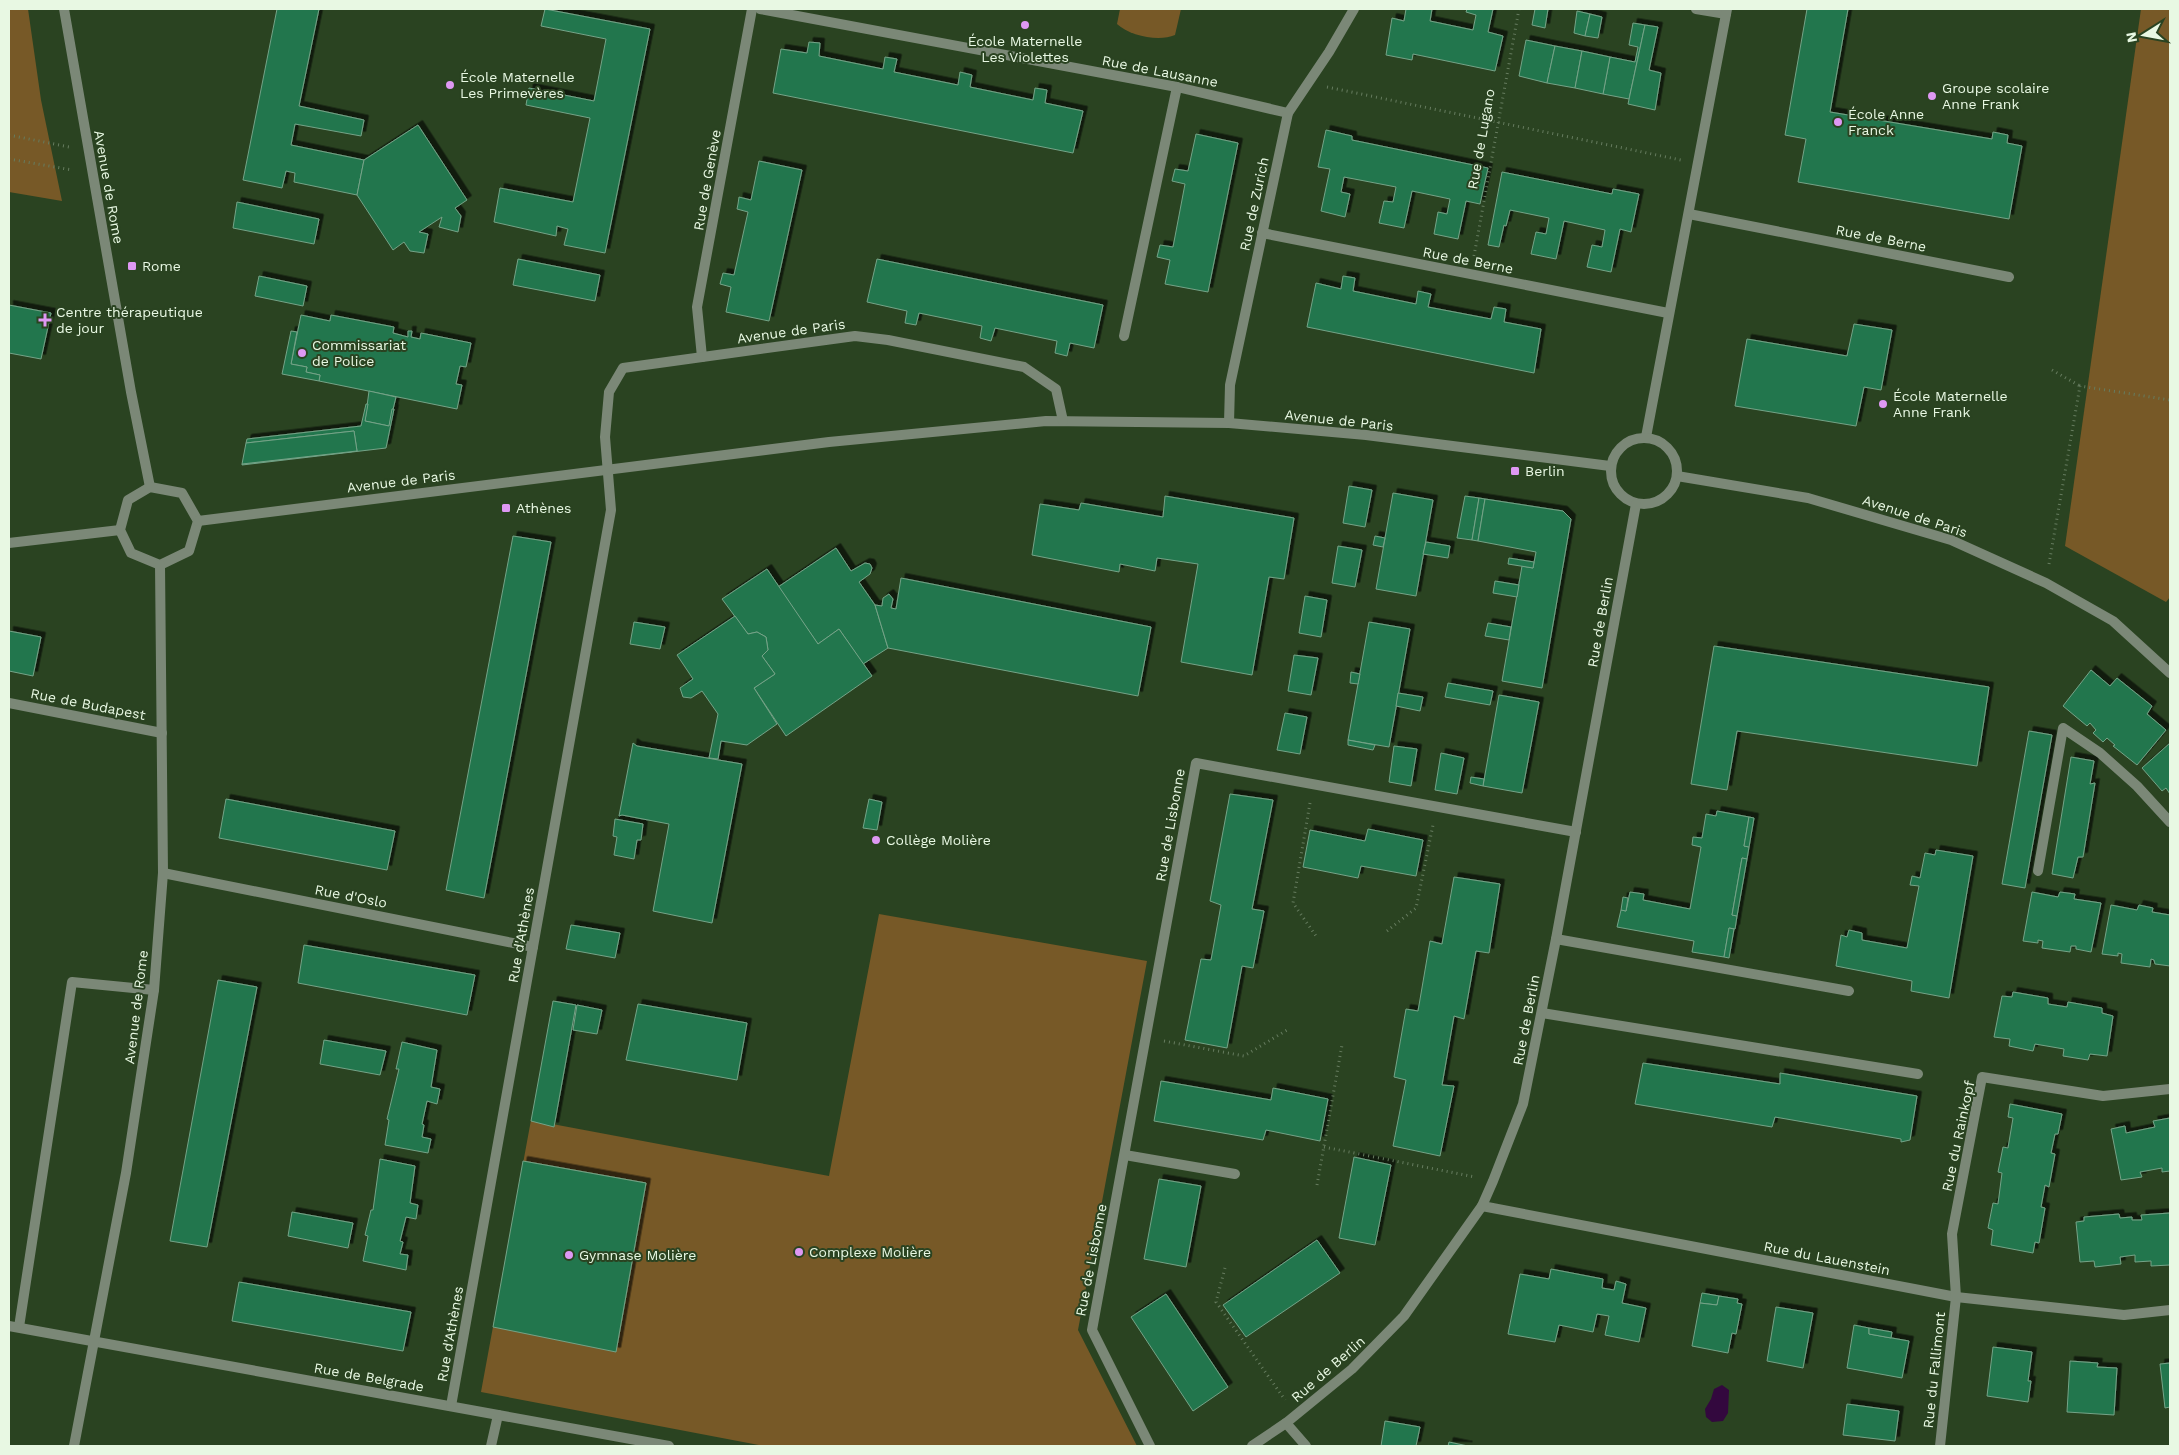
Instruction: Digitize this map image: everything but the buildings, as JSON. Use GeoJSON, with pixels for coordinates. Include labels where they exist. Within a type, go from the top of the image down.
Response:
{"type":"FeatureCollection","features":[{"type":"Feature","properties":{"kind":"street","name":"Avenue de Rome"},"geometry":{"type":"LineString","coordinates":[[64,9],[131,392],[150,487]]}},
{"type":"Feature","properties":{"kind":"street","name":"Rue de Genève"},"geometry":{"type":"LineString","coordinates":[[702,357],[697,307],[752,9]]}},
{"type":"Feature","properties":{"kind":"street","name":"Rue de Lausanne"},"geometry":{"type":"LineString","coordinates":[[760,9],[1177,87],[1288,113]]}},
{"type":"Feature","properties":{"kind":"street","name":"Rue de Zurich"},"geometry":{"type":"LineString","coordinates":[[1229,423],[1230,385],[1288,113],[1329,52],[1354,9]]}},
{"type":"Feature","properties":{"kind":"street"},"geometry":{"type":"LineString","coordinates":[[1646,437],[1668,313],[1689,214],[1727,12],[1696,9]]}},
{"type":"Feature","properties":{"kind":"street"},"geometry":{"type":"LineString","coordinates":[[1124,336],[1177,87]]}},
{"type":"Feature","properties":{"kind":"street","name":"Rue de Berne"},"geometry":{"type":"LineString","coordinates":[[1689,214],[2009,277]]}},
{"type":"Feature","properties":{"kind":"street","name":"Rue de Berne"},"geometry":{"type":"LineString","coordinates":[[1262,233],[1668,313]]}},
{"type":"Feature","properties":{"kind":"street","name":"Avenue de Paris"},"geometry":{"type":"LineString","coordinates":[[608,469],[605,437],[609,392],[623,368],[855,336],[888,340],[1024,367],[1056,389],[1063,421]]}},
{"type":"Feature","properties":{"kind":"street","name":"Avenue de Paris"},"geometry":{"type":"LineString","coordinates":[[198,521],[829,442],[1063,421],[1229,423],[1366,436],[1610,466]]}},
{"type":"Feature","properties":{"kind":"street"},"geometry":{"type":"LineString","coordinates":[[1646,437],[1657,440],[1668,448],[1675,457],[1677,476],[1674,486],[1666,496],[1654,503],[1636,504],[1620,495],[1610,476],[1610,466],[1620,446],[1630,440],[1646,437]]}},
{"type":"Feature","properties":{"kind":"street","name":"Rue d'Athènes"},"geometry":{"type":"LineString","coordinates":[[451,1406],[611,510],[608,469]]}},
{"type":"Feature","properties":{"kind":"street","name":"Avenue de Paris"},"geometry":{"type":"LineString","coordinates":[[1677,476],[1808,498],[1951,540],[2046,583],[2113,621],[2170,673]]}},
{"type":"Feature","properties":{"kind":"street"},"geometry":{"type":"LineString","coordinates":[[150,487],[182,493],[198,521],[189,551],[160,565],[131,553],[120,530],[128,500],[150,487]]}},
{"type":"Feature","properties":{"kind":"street","name":"Rue de Berlin"},"geometry":{"type":"LineString","coordinates":[[1252,1446],[1286,1423],[1352,1369],[1404,1316],[1482,1206],[1493,1181],[1523,1104],[1556,939],[1636,504]]}},
{"type":"Feature","properties":{"kind":"street"},"geometry":{"type":"LineString","coordinates":[[9,544],[120,530]]}},
{"type":"Feature","properties":{"kind":"street","name":"Avenue de Rome"},"geometry":{"type":"LineString","coordinates":[[74,1446],[126,1173],[154,990],[163,873],[160,565]]}},
{"type":"Feature","properties":{"kind":"street","name":"Rue de Budapest"},"geometry":{"type":"LineString","coordinates":[[9,703],[162,732]]}},
{"type":"Feature","properties":{"kind":"street"},"geometry":{"type":"LineString","coordinates":[[2038,871],[2063,728],[2100,753],[2137,786],[2170,822]]}},
{"type":"Feature","properties":{"kind":"street","name":"Rue de Lisbonne"},"geometry":{"type":"LineString","coordinates":[[1150,1446],[1092,1330],[1196,763],[1576,832]]}},
{"type":"Feature","properties":{"kind":"street","name":"Rue d'Oslo"},"geometry":{"type":"LineString","coordinates":[[163,873],[533,947]]}},
{"type":"Feature","properties":{"kind":"street"},"geometry":{"type":"LineString","coordinates":[[1556,939],[1849,991]]}},
{"type":"Feature","properties":{"kind":"street"},"geometry":{"type":"LineString","coordinates":[[14,1326],[72,982],[154,990]]}},
{"type":"Feature","properties":{"kind":"street"},"geometry":{"type":"LineString","coordinates":[[1542,1013],[1918,1074]]}},
{"type":"Feature","properties":{"kind":"street","name":"Rue du Rainkopf"},"geometry":{"type":"LineString","coordinates":[[1956,1297],[1952,1234],[1982,1077],[2103,1096],[2170,1089]]}},
{"type":"Feature","properties":{"kind":"street"},"geometry":{"type":"LineString","coordinates":[[1124,1155],[1235,1174]]}},
{"type":"Feature","properties":{"kind":"street","name":"Rue du Lauenstein"},"geometry":{"type":"LineString","coordinates":[[1482,1206],[1956,1297],[2124,1315],[2170,1310]]}},
{"type":"Feature","properties":{"kind":"street","name":"Rue du Fallimont"},"geometry":{"type":"LineString","coordinates":[[1940,1446],[1956,1297]]}},
{"type":"Feature","properties":{"kind":"street","name":"Rue de Belgrade"},"geometry":{"type":"LineString","coordinates":[[14,1326],[669,1446]]}},
{"type":"Feature","properties":{"kind":"street"},"geometry":{"type":"LineString","coordinates":[[491,1446],[498,1415]]}},
{"type":"Feature","properties":{"kind":"street"},"geometry":{"type":"LineString","coordinates":[[1286,1423],[1306,1446]]}},
{"type":"Feature","properties":{"kind":"path","name":"Rue de Lugano"},"geometry":{"type":"LineString","coordinates":[[1470,274],[1519,9]]}},
{"type":"Feature","properties":{"kind":"path"},"geometry":{"type":"LineString","coordinates":[[1308,83],[1698,164]]}},
{"type":"Feature","properties":{"kind":"path"},"geometry":{"type":"LineString","coordinates":[[9,135],[89,151]]}},
{"type":"Feature","properties":{"kind":"path"},"geometry":{"type":"LineString","coordinates":[[9,159],[92,174]]}},
{"type":"Feature","properties":{"kind":"path"},"geometry":{"type":"LineString","coordinates":[[2052,370],[2080,386],[2170,400]]}},
{"type":"Feature","properties":{"kind":"path"},"geometry":{"type":"LineString","coordinates":[[2046,583],[2080,386]]}},
{"type":"Feature","properties":{"kind":"path"},"geometry":{"type":"LineString","coordinates":[[1314,784],[1293,903],[1316,936]]}},
{"type":"Feature","properties":{"kind":"path"},"geometry":{"type":"LineString","coordinates":[[1387,931],[1416,908],[1436,807]]}},
{"type":"Feature","properties":{"kind":"path"},"geometry":{"type":"LineString","coordinates":[[1146,1037],[1244,1056],[1288,1030]]}},
{"type":"Feature","properties":{"kind":"path"},"geometry":{"type":"LineString","coordinates":[[1317,1185],[1342,1045]]}},
{"type":"Feature","properties":{"kind":"path"},"geometry":{"type":"LineString","coordinates":[[1324,1147],[1493,1181]]}},
{"type":"Feature","properties":{"kind":"path"},"geometry":{"type":"LineString","coordinates":[[1225,1268],[1216,1302],[1295,1415]]}},
{"type":"Feature","properties":{"kind":"shaded area"},"geometry":{"type":"Polygon","coordinates":[[[9,9],[28,9],[41,100],[62,201],[9,192],[9,9]]]}},
{"type":"Feature","properties":{"kind":"shaded area"},"geometry":{"type":"Polygon","coordinates":[[[1120,9],[1181,9],[1175,35],[1153,38],[1129,32],[1117,24],[1120,9]]]}},
{"type":"Feature","properties":{"kind":"shaded area"},"geometry":{"type":"Polygon","coordinates":[[[2141,9],[2170,9],[2170,597],[2166,602],[2065,546],[2141,9]]]}},
{"type":"Feature","properties":{"kind":"shaded area","name":"Complexe Molière"},"geometry":{"type":"Polygon","coordinates":[[[879,914],[1147,961],[1078,1330],[1137,1446],[764,1446],[481,1392],[531,1120],[829,1176],[879,914]]]}},
{"type":"Feature","properties":{"kind":"shaded area"},"geometry":{"type":"Polygon","coordinates":[[[1722,1385],[1729,1390],[1728,1413],[1723,1421],[1712,1422],[1706,1417],[1705,1409],[1714,1389],[1722,1385]]]}},
{"type":"Feature","properties":{"kind":"place","name":"École Maternelle Les Violettes"},"geometry":{"type":"Point","coordinates":[1025,25]}},
{"type":"Feature","properties":{"kind":"place","name":"École Maternelle Les Primevères"},"geometry":{"type":"Point","coordinates":[450,85]}},
{"type":"Feature","properties":{"kind":"place","name":"Groupe scolaire Anne Frank"},"geometry":{"type":"Point","coordinates":[1932,96]}},
{"type":"Feature","properties":{"kind":"place","name":"École Anne Franck"},"geometry":{"type":"Point","coordinates":[1838,122]}},
{"type":"Feature","properties":{"kind":"place","name":"Rome"},"geometry":{"type":"Point","coordinates":[132,266]}},
{"type":"Feature","properties":{"kind":"place","name":"Centre thérapeutique de jour"},"geometry":{"type":"Point","coordinates":[45,320]}},
{"type":"Feature","properties":{"kind":"place","name":"Commissariat de Police"},"geometry":{"type":"Point","coordinates":[302,353]}},
{"type":"Feature","properties":{"kind":"place","name":"École Maternelle Anne Frank"},"geometry":{"type":"Point","coordinates":[1883,404]}},
{"type":"Feature","properties":{"kind":"place","name":"Berlin"},"geometry":{"type":"Point","coordinates":[1515,471]}},
{"type":"Feature","properties":{"kind":"place","name":"Athènes"},"geometry":{"type":"Point","coordinates":[506,508]}},
{"type":"Feature","properties":{"kind":"place","name":"Collège Molière"},"geometry":{"type":"Point","coordinates":[876,840]}},
{"type":"Feature","properties":{"kind":"place","name":"Complexe Molière"},"geometry":{"type":"Point","coordinates":[799,1252]}},
{"type":"Feature","properties":{"kind":"place","name":"Gymnase Molière"},"geometry":{"type":"Point","coordinates":[569,1255]}}]}
